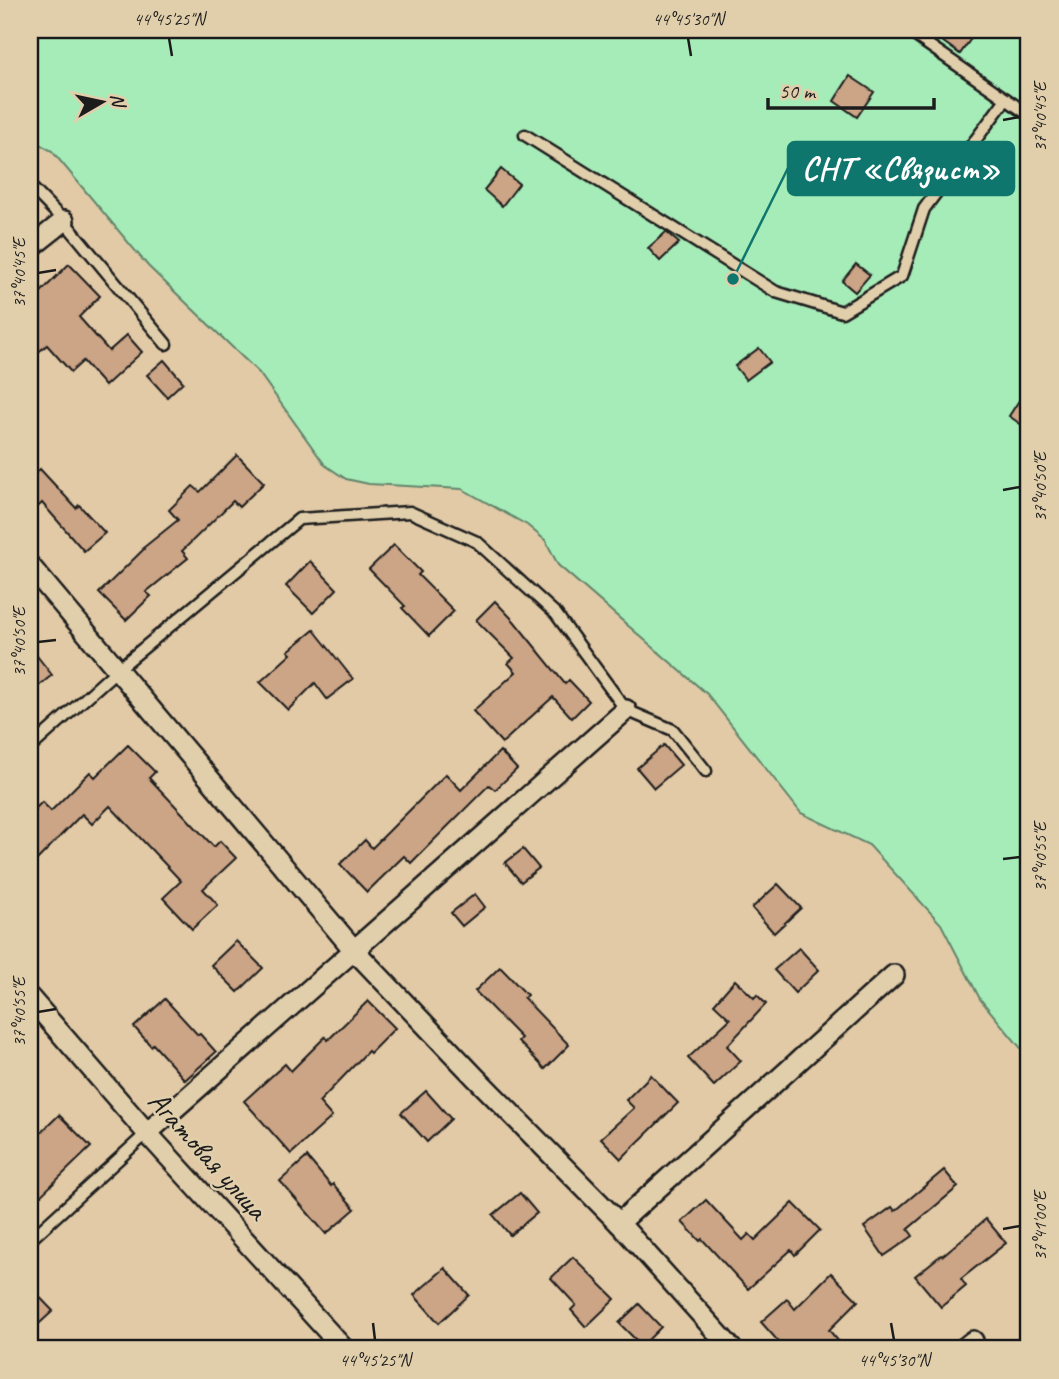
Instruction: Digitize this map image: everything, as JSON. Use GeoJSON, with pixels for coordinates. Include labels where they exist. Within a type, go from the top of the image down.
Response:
{"type":"FeatureCollection","features":[{"type":"Feature","properties":{"kind":"street"},"geometry":{"type":"LineString","coordinates":[[30,248],[64,221]]}},
{"type":"Feature","properties":{"kind":"street"},"geometry":{"type":"LineString","coordinates":[[30,566],[354,950],[619,1223],[732,1349]]}},
{"type":"Feature","properties":{"kind":"street"},"geometry":{"type":"LineString","coordinates":[[146,1133],[626,710]]}},
{"type":"Feature","properties":{"kind":"street"},"geometry":{"type":"LineString","coordinates":[[619,1223],[894,975]]}},
{"type":"Feature","properties":{"kind":"street","name":"Агатовая улица"},"geometry":{"type":"LineString","coordinates":[[30,998],[146,1133],[344,1349]]}},
{"type":"Feature","properties":{"kind":"lane"},"geometry":{"type":"LineString","coordinates":[[907,30],[1029,115]]}},
{"type":"Feature","properties":{"kind":"lane"},"geometry":{"type":"LineString","coordinates":[[524,135],[776,292],[842,312],[902,275],[924,209],[1006,99]]}},
{"type":"Feature","properties":{"kind":"lane"},"geometry":{"type":"LineString","coordinates":[[30,186],[64,221],[166,344]]}},
{"type":"Feature","properties":{"kind":"lane"},"geometry":{"type":"LineString","coordinates":[[30,748],[117,670],[299,519],[410,512],[477,542],[556,614],[626,710],[673,730],[706,771]]}},
{"type":"Feature","properties":{"kind":"lane"},"geometry":{"type":"LineString","coordinates":[[30,1240],[146,1133]]}},
{"type":"Feature","properties":{"kind":"green space"},"geometry":{"type":"Polygon","coordinates":[[[30,30],[1029,30],[1029,1058],[980,999],[941,924],[869,845],[801,813],[707,694],[558,565],[546,541],[527,525],[462,489],[369,484],[346,479],[325,465],[259,373],[148,266],[52,151],[30,139],[30,30]]]}},
{"type":"Feature","properties":{"kind":"building"},"geometry":{"type":"Polygon","coordinates":[[[927,30],[977,30],[960,54],[927,30]]]}},
{"type":"Feature","properties":{"kind":"building"},"geometry":{"type":"Polygon","coordinates":[[[850,76],[874,92],[857,117],[834,101],[850,76]]]}},
{"type":"Feature","properties":{"kind":"building"},"geometry":{"type":"Polygon","coordinates":[[[501,169],[519,184],[502,206],[484,190],[501,169]]]}},
{"type":"Feature","properties":{"kind":"building"},"geometry":{"type":"Polygon","coordinates":[[[666,232],[679,243],[660,261],[648,248],[666,232]]]}},
{"type":"Feature","properties":{"kind":"building"},"geometry":{"type":"Polygon","coordinates":[[[69,264],[100,296],[79,317],[109,351],[127,335],[142,352],[105,386],[83,361],[71,372],[47,345],[30,359],[30,303],[69,264]]]}},
{"type":"Feature","properties":{"kind":"building"},"geometry":{"type":"Polygon","coordinates":[[[856,264],[870,275],[855,292],[842,281],[856,264]]]}},
{"type":"Feature","properties":{"kind":"building"},"geometry":{"type":"Polygon","coordinates":[[[759,348],[770,362],[746,380],[735,366],[759,348]]]}},
{"type":"Feature","properties":{"kind":"building"},"geometry":{"type":"Polygon","coordinates":[[[164,360],[183,382],[167,397],[147,375],[164,360]]]}},
{"type":"Feature","properties":{"kind":"building"},"geometry":{"type":"Polygon","coordinates":[[[1029,385],[1029,430],[1009,416],[1029,385]]]}},
{"type":"Feature","properties":{"kind":"building"},"geometry":{"type":"Polygon","coordinates":[[[237,455],[264,483],[239,507],[233,501],[182,551],[188,558],[146,592],[151,596],[126,620],[99,593],[143,548],[178,520],[169,510],[193,486],[200,492],[237,455]]]}},
{"type":"Feature","properties":{"kind":"building"},"geometry":{"type":"Polygon","coordinates":[[[40,469],[76,508],[79,505],[105,533],[84,551],[42,503],[30,514],[30,479],[40,469]]]}},
{"type":"Feature","properties":{"kind":"building"},"geometry":{"type":"Polygon","coordinates":[[[394,545],[421,572],[418,575],[454,611],[429,636],[402,608],[405,606],[369,569],[394,545]]]}},
{"type":"Feature","properties":{"kind":"building"},"geometry":{"type":"Polygon","coordinates":[[[310,561],[337,589],[313,613],[286,586],[310,561]]]}},
{"type":"Feature","properties":{"kind":"building"},"geometry":{"type":"Polygon","coordinates":[[[495,601],[565,684],[569,680],[589,701],[572,718],[553,697],[502,743],[473,711],[516,672],[508,663],[514,658],[476,620],[495,601]]]}},
{"type":"Feature","properties":{"kind":"building"},"geometry":{"type":"Polygon","coordinates":[[[314,630],[353,679],[327,699],[315,683],[288,710],[260,682],[291,654],[288,651],[314,630]]]}},
{"type":"Feature","properties":{"kind":"building"},"geometry":{"type":"Polygon","coordinates":[[[30,647],[52,675],[30,693],[30,647]]]}},
{"type":"Feature","properties":{"kind":"building"},"geometry":{"type":"Polygon","coordinates":[[[128,745],[155,772],[149,778],[214,847],[220,841],[236,858],[203,889],[218,905],[192,929],[163,898],[181,881],[110,806],[92,824],[82,814],[30,867],[30,814],[42,802],[51,811],[90,772],[95,777],[128,745]]]}},
{"type":"Feature","properties":{"kind":"building"},"geometry":{"type":"Polygon","coordinates":[[[664,745],[681,765],[654,788],[637,768],[664,745]]]}},
{"type":"Feature","properties":{"kind":"building"},"geometry":{"type":"Polygon","coordinates":[[[500,751],[517,769],[495,790],[489,785],[411,863],[404,856],[367,892],[340,864],[365,840],[372,848],[446,774],[461,790],[500,751]]]}},
{"type":"Feature","properties":{"kind":"building"},"geometry":{"type":"Polygon","coordinates":[[[523,849],[539,868],[521,882],[505,863],[523,849]]]}},
{"type":"Feature","properties":{"kind":"building"},"geometry":{"type":"Polygon","coordinates":[[[778,884],[801,908],[774,933],[752,908],[778,884]]]}},
{"type":"Feature","properties":{"kind":"building"},"geometry":{"type":"Polygon","coordinates":[[[475,894],[485,907],[462,926],[451,913],[475,894]]]}},
{"type":"Feature","properties":{"kind":"building"},"geometry":{"type":"Polygon","coordinates":[[[236,941],[263,968],[238,992],[211,965],[236,941]]]}},
{"type":"Feature","properties":{"kind":"building"},"geometry":{"type":"Polygon","coordinates":[[[799,948],[819,970],[795,993],[774,970],[799,948]]]}},
{"type":"Feature","properties":{"kind":"building"},"geometry":{"type":"Polygon","coordinates":[[[500,967],[527,995],[524,998],[569,1045],[545,1069],[518,1041],[521,1038],[475,991],[500,967]]]}},
{"type":"Feature","properties":{"kind":"building"},"geometry":{"type":"Polygon","coordinates":[[[735,980],[754,998],[757,995],[766,1004],[727,1046],[741,1061],[714,1086],[688,1058],[730,1019],[714,1004],[735,980]]]}},
{"type":"Feature","properties":{"kind":"building"},"geometry":{"type":"Polygon","coordinates":[[[165,999],[216,1052],[185,1080],[134,1027],[165,999]]]}},
{"type":"Feature","properties":{"kind":"building"},"geometry":{"type":"Polygon","coordinates":[[[368,1001],[395,1028],[370,1053],[368,1051],[319,1102],[332,1117],[291,1154],[244,1101],[285,1064],[291,1071],[325,1037],[328,1040],[368,1001]]]}},
{"type":"Feature","properties":{"kind":"building"},"geometry":{"type":"Polygon","coordinates":[[[651,1075],[678,1103],[621,1159],[601,1138],[634,1108],[626,1100],[651,1075]]]}},
{"type":"Feature","properties":{"kind":"building"},"geometry":{"type":"Polygon","coordinates":[[[426,1091],[451,1119],[427,1142],[401,1113],[426,1091]]]}},
{"type":"Feature","properties":{"kind":"building"},"geometry":{"type":"Polygon","coordinates":[[[59,1115],[91,1147],[30,1206],[30,1143],[59,1115]]]}},
{"type":"Feature","properties":{"kind":"building"},"geometry":{"type":"Polygon","coordinates":[[[307,1157],[355,1209],[326,1234],[280,1181],[307,1157]]]}},
{"type":"Feature","properties":{"kind":"building"},"geometry":{"type":"Polygon","coordinates":[[[944,1170],[958,1187],[908,1229],[913,1236],[884,1256],[864,1227],[892,1207],[895,1211],[944,1170]]]}},
{"type":"Feature","properties":{"kind":"building"},"geometry":{"type":"Polygon","coordinates":[[[520,1193],[537,1213],[510,1235],[493,1215],[520,1193]]]}},
{"type":"Feature","properties":{"kind":"building"},"geometry":{"type":"Polygon","coordinates":[[[706,1200],[743,1240],[749,1234],[755,1240],[793,1203],[820,1230],[795,1255],[791,1250],[748,1289],[702,1239],[700,1241],[682,1222],[706,1200]]]}},
{"type":"Feature","properties":{"kind":"building"},"geometry":{"type":"Polygon","coordinates":[[[986,1219],[1006,1243],[961,1279],[966,1286],[941,1307],[915,1276],[986,1219]]]}},
{"type":"Feature","properties":{"kind":"building"},"geometry":{"type":"Polygon","coordinates":[[[573,1257],[615,1299],[586,1327],[571,1310],[576,1305],[551,1278],[573,1257]]]}},
{"type":"Feature","properties":{"kind":"building"},"geometry":{"type":"Polygon","coordinates":[[[445,1268],[469,1295],[439,1323],[414,1295],[445,1268]]]}},
{"type":"Feature","properties":{"kind":"building"},"geometry":{"type":"Polygon","coordinates":[[[831,1273],[858,1301],[829,1330],[845,1349],[785,1349],[761,1322],[787,1299],[795,1309],[831,1273]]]}},
{"type":"Feature","properties":{"kind":"building"},"geometry":{"type":"Polygon","coordinates":[[[30,1287],[53,1311],[30,1332],[30,1287]]]}},
{"type":"Feature","properties":{"kind":"building"},"geometry":{"type":"Polygon","coordinates":[[[639,1304],[661,1327],[642,1346],[619,1323],[639,1304]]]}},
{"type":"Feature","properties":{"kind":"place","name":"СНТ «Связист»"},"geometry":{"type":"Point","coordinates":[733,279]}}]}
